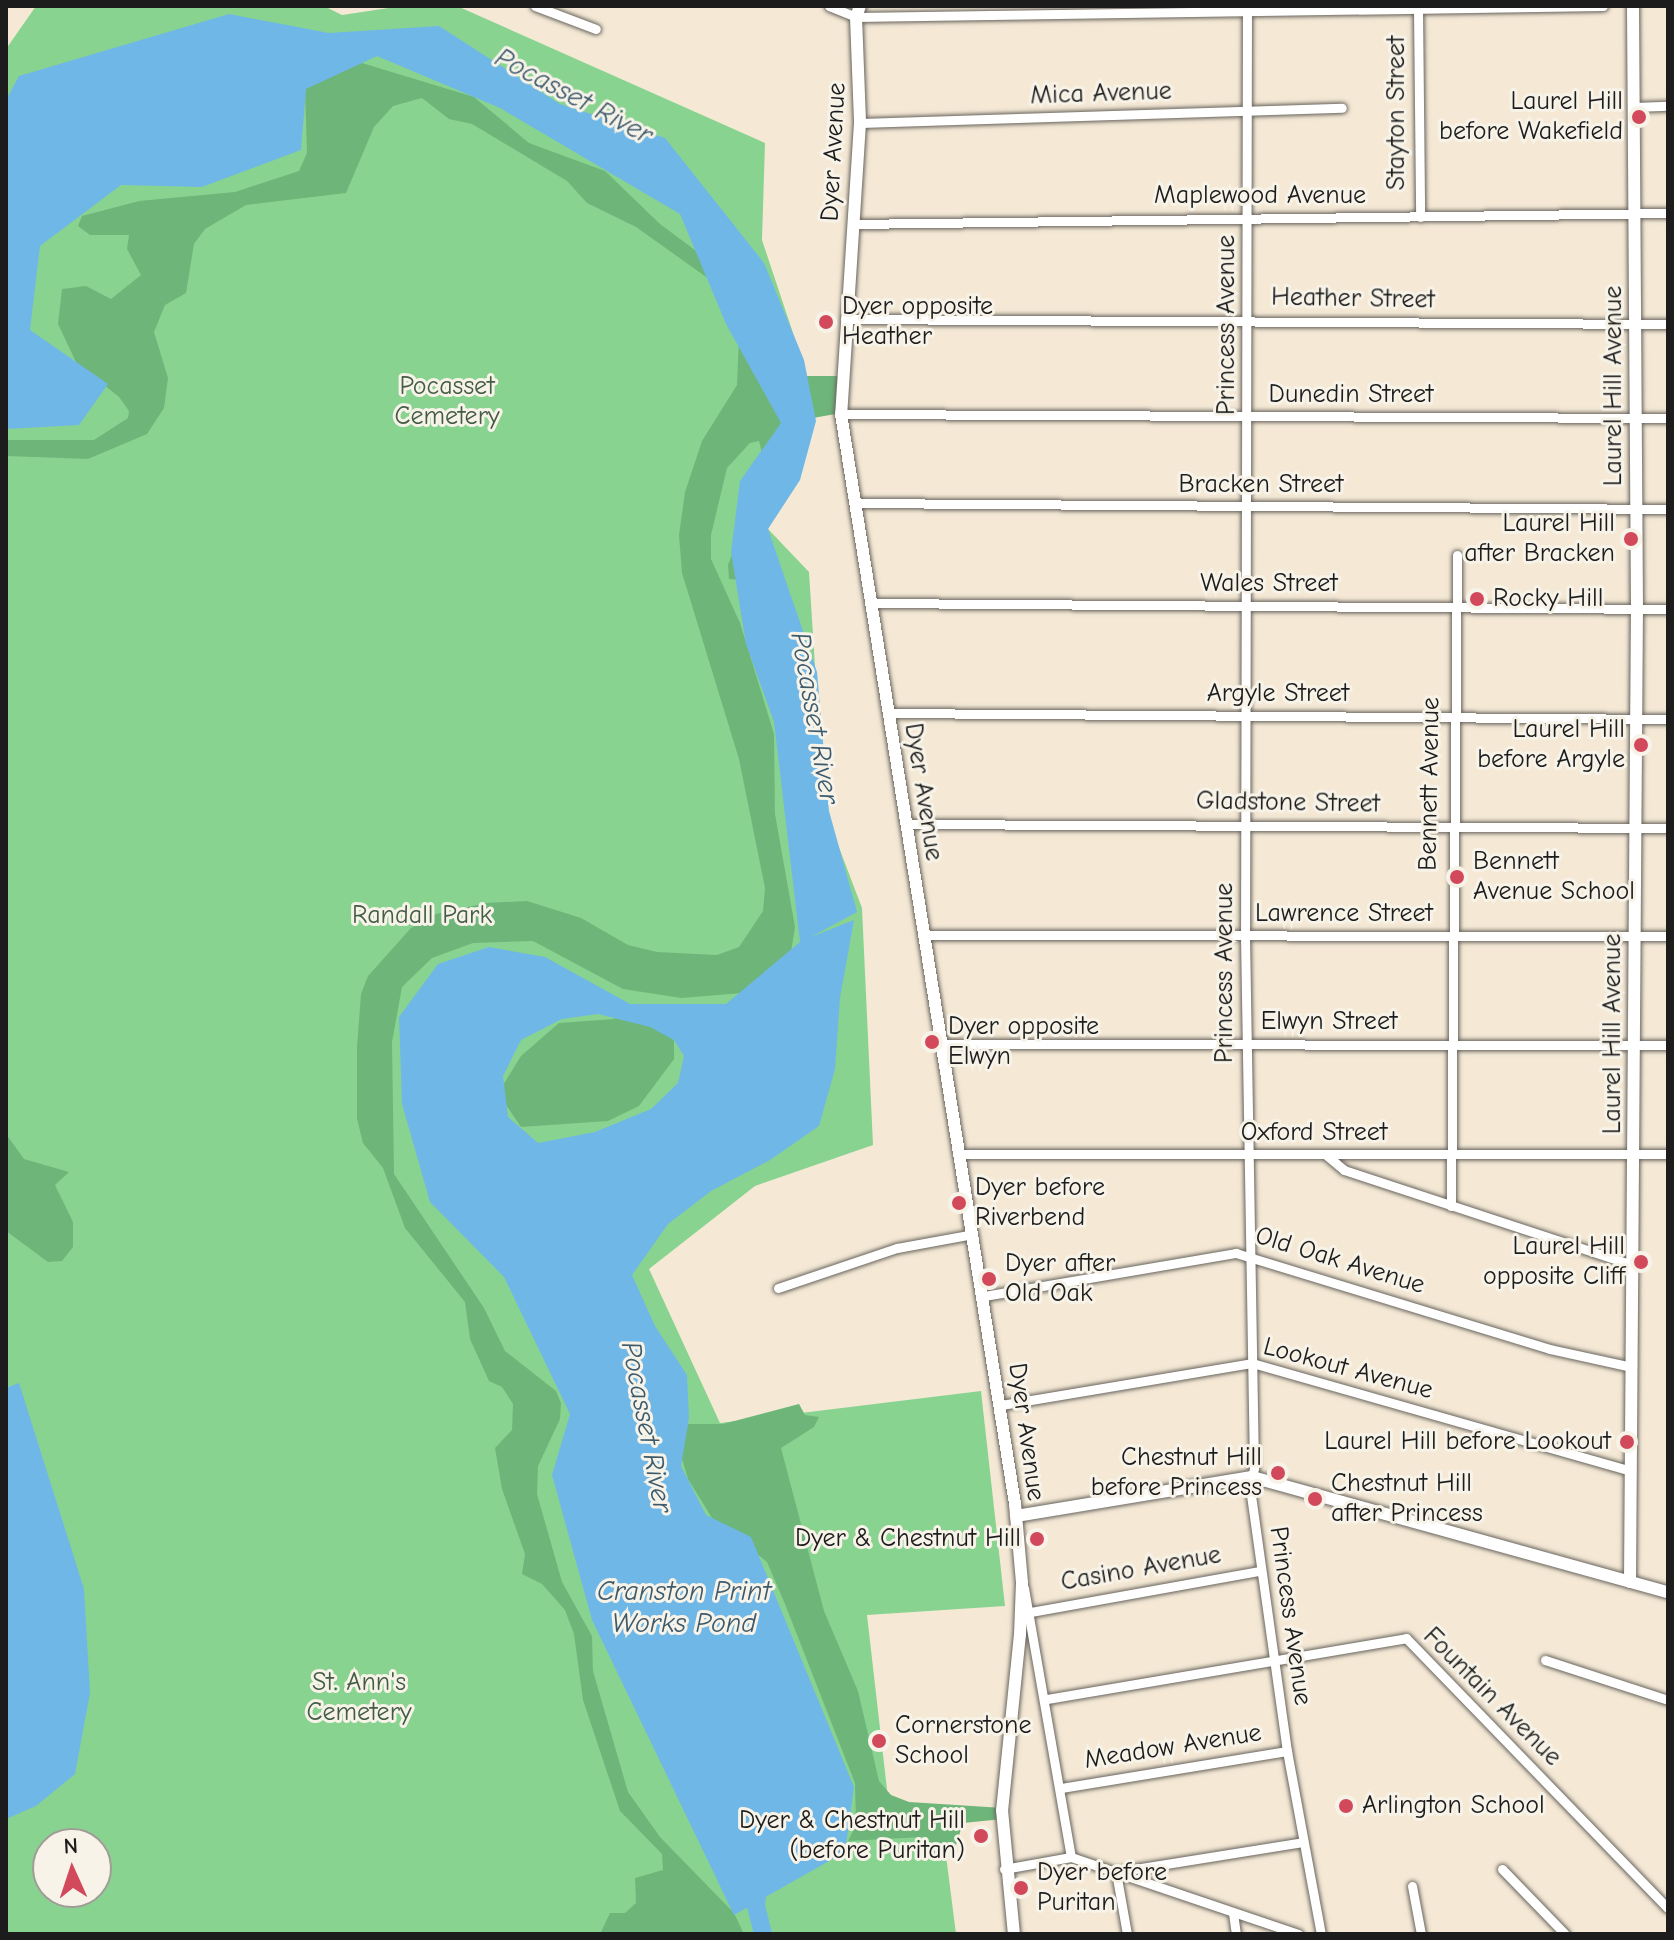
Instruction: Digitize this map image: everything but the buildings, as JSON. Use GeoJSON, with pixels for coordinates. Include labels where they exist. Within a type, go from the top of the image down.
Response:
{"type":"FeatureCollection","features":[{"type":"Feature","properties":{"kind":"street"},"geometry":{"type":"LineString","coordinates":[[535,6],[596,29]]}},
{"type":"Feature","properties":{"kind":"street"},"geometry":{"type":"LineString","coordinates":[[829,6],[858,12],[1603,6]]}},
{"type":"Feature","properties":{"kind":"street","name":"Laurel Hill Avenue"},"geometry":{"type":"LineString","coordinates":[[1630,1582],[1637,609],[1633,6]]}},
{"type":"Feature","properties":{"kind":"street","name":"Princess Avenue"},"geometry":{"type":"LineString","coordinates":[[1247,9],[1249,506],[1245,936],[1252,1477],[1259,1571],[1287,1751],[1321,1934]]}},
{"type":"Feature","properties":{"kind":"street","name":"Stayton Street"},"geometry":{"type":"LineString","coordinates":[[1418,9],[1420,217]]}},
{"type":"Feature","properties":{"kind":"street","name":"Dyer Avenue"},"geometry":{"type":"LineString","coordinates":[[858,12],[860,123],[841,414],[984,1296],[1016,1516],[1022,1583],[1002,1795],[1004,1869],[1014,1934]]}},
{"type":"Feature","properties":{"kind":"street"},"geometry":{"type":"LineString","coordinates":[[1634,107],[1668,106]]}},
{"type":"Feature","properties":{"kind":"street","name":"Mica Avenue"},"geometry":{"type":"LineString","coordinates":[[860,123],[1342,108]]}},
{"type":"Feature","properties":{"kind":"street","name":"Maplewood Avenue"},"geometry":{"type":"LineString","coordinates":[[852,224],[1668,213]]}},
{"type":"Feature","properties":{"kind":"street","name":"Heather Street"},"geometry":{"type":"LineString","coordinates":[[845,319],[1668,324]]}},
{"type":"Feature","properties":{"kind":"street","name":"Dunedin Street"},"geometry":{"type":"LineString","coordinates":[[841,414],[1668,418]]}},
{"type":"Feature","properties":{"kind":"street","name":"Bracken Street"},"geometry":{"type":"LineString","coordinates":[[854,503],[1668,509]]}},
{"type":"Feature","properties":{"kind":"street","name":"Bennett Avenue"},"geometry":{"type":"LineString","coordinates":[[1451,1206],[1450,937],[1457,555]]}},
{"type":"Feature","properties":{"kind":"street","name":"Wales Street"},"geometry":{"type":"LineString","coordinates":[[870,603],[1668,609]]}},
{"type":"Feature","properties":{"kind":"street","name":"Argyle Street"},"geometry":{"type":"LineString","coordinates":[[888,713],[1668,719]]}},
{"type":"Feature","properties":{"kind":"street","name":"Gladstone Street"},"geometry":{"type":"LineString","coordinates":[[907,824],[1668,828]]}},
{"type":"Feature","properties":{"kind":"street","name":"Lawrence Street"},"geometry":{"type":"LineString","coordinates":[[924,935],[1668,936]]}},
{"type":"Feature","properties":{"kind":"street","name":"Elwyn Street"},"geometry":{"type":"LineString","coordinates":[[942,1044],[1668,1045]]}},
{"type":"Feature","properties":{"kind":"street"},"geometry":{"type":"LineString","coordinates":[[1325,1153],[1344,1170],[1633,1265]]}},
{"type":"Feature","properties":{"kind":"street","name":"Oxford Street"},"geometry":{"type":"LineString","coordinates":[[960,1154],[1668,1154]]}},
{"type":"Feature","properties":{"kind":"street"},"geometry":{"type":"LineString","coordinates":[[778,1288],[897,1248],[973,1234]]}},
{"type":"Feature","properties":{"kind":"street","name":"Old Oak Avenue"},"geometry":{"type":"LineString","coordinates":[[984,1296],[1248,1255],[1257,1263],[1550,1349],[1632,1367]]}},
{"type":"Feature","properties":{"kind":"street","name":"Lookout Avenue"},"geometry":{"type":"LineString","coordinates":[[1001,1405],[1252,1363],[1631,1471]]}},
{"type":"Feature","properties":{"kind":"street"},"geometry":{"type":"LineString","coordinates":[[1016,1516],[1252,1477],[1668,1592]]}},
{"type":"Feature","properties":{"kind":"street","name":"Casino Avenue"},"geometry":{"type":"LineString","coordinates":[[1031,1612],[1259,1571]]}},
{"type":"Feature","properties":{"kind":"street","name":"Dyer Avenue"},"geometry":{"type":"LineString","coordinates":[[1022,1583],[1031,1612],[1047,1699]]}},
{"type":"Feature","properties":{"kind":"street","name":"Fountain Avenue"},"geometry":{"type":"LineString","coordinates":[[1047,1699],[1406,1638],[1668,1908]]}},
{"type":"Feature","properties":{"kind":"street"},"geometry":{"type":"LineString","coordinates":[[1545,1660],[1668,1700]]}},
{"type":"Feature","properties":{"kind":"street","name":"Meadow Avenue"},"geometry":{"type":"LineString","coordinates":[[1047,1699],[1061,1788],[1287,1751]]}},
{"type":"Feature","properties":{"kind":"street"},"geometry":{"type":"LineString","coordinates":[[1061,1788],[1071,1857]]}},
{"type":"Feature","properties":{"kind":"street"},"geometry":{"type":"LineString","coordinates":[[1116,1872],[1303,1842]]}},
{"type":"Feature","properties":{"kind":"street"},"geometry":{"type":"LineString","coordinates":[[1004,1869],[1071,1857],[1298,1934]]}},
{"type":"Feature","properties":{"kind":"street"},"geometry":{"type":"LineString","coordinates":[[1502,1869],[1565,1934]]}},
{"type":"Feature","properties":{"kind":"street"},"geometry":{"type":"LineString","coordinates":[[1116,1872],[1127,1934]]}},
{"type":"Feature","properties":{"kind":"street"},"geometry":{"type":"LineString","coordinates":[[1412,1886],[1421,1934]]}},
{"type":"Feature","properties":{"kind":"street"},"geometry":{"type":"LineString","coordinates":[[1233,1913],[1236,1934]]}},
{"type":"Feature","properties":{"kind":"green space","name":"Randall Park"},"geometry":{"type":"Polygon","coordinates":[[[36,6],[324,6],[342,15],[402,6],[457,6],[765,143],[762,240],[806,372],[810,440],[768,529],[809,572],[824,808],[862,908],[873,1145],[755,1186],[649,1269],[720,1423],[981,1391],[1005,1606],[867,1615],[888,1798],[942,1824],[956,1934],[6,1934],[6,49],[36,6]]]}},
{"type":"Feature","properties":{"kind":"green space"},"geometry":{"type":"Polygon","coordinates":[[[362,63],[474,97],[529,143],[605,171],[660,224],[723,271],[803,376],[840,376],[841,413],[813,418],[743,580],[729,579],[728,565],[766,469],[759,441],[750,443],[727,468],[711,535],[711,559],[740,623],[774,734],[775,814],[795,927],[791,952],[754,992],[681,998],[623,989],[533,941],[473,943],[432,958],[402,987],[392,1042],[394,1174],[484,1308],[505,1351],[556,1391],[561,1403],[560,1419],[538,1466],[537,1494],[562,1582],[592,1636],[593,1671],[628,1792],[660,1837],[734,1913],[744,1934],[600,1934],[610,1913],[625,1913],[636,1903],[635,1878],[663,1870],[662,1854],[620,1811],[583,1700],[574,1634],[565,1610],[542,1584],[522,1574],[525,1554],[502,1489],[495,1448],[512,1430],[513,1404],[502,1387],[489,1381],[470,1339],[465,1302],[405,1228],[383,1168],[363,1143],[357,1119],[361,994],[368,976],[411,928],[436,914],[486,903],[527,901],[581,918],[628,945],[657,952],[717,955],[739,947],[763,911],[765,888],[739,759],[682,573],[679,535],[685,492],[702,441],[737,385],[739,335],[709,279],[636,227],[587,203],[567,181],[472,124],[449,119],[422,98],[393,106],[374,127],[346,193],[246,205],[205,229],[194,244],[186,293],[165,305],[154,332],[168,378],[164,408],[147,434],[88,459],[6,456],[6,440],[94,440],[128,418],[129,411],[119,397],[76,362],[58,324],[62,289],[86,286],[111,299],[141,275],[127,249],[129,235],[90,235],[78,226],[82,216],[139,201],[235,192],[299,171],[307,153],[305,89],[317,74],[362,63]]]}},
{"type":"Feature","properties":{"kind":"green space"},"geometry":{"type":"Polygon","coordinates":[[[620,1013],[639,1017],[674,1040],[674,1059],[639,1106],[608,1121],[521,1127],[498,1093],[521,1056],[559,1023],[614,1019],[620,1013]]]}},
{"type":"Feature","properties":{"kind":"green space"},"geometry":{"type":"Polygon","coordinates":[[[6,1134],[24,1159],[69,1172],[55,1185],[73,1222],[73,1247],[62,1261],[48,1262],[6,1231],[6,1134]]]}},
{"type":"Feature","properties":{"kind":"green space"},"geometry":{"type":"Polygon","coordinates":[[[799,1404],[805,1415],[819,1417],[814,1427],[781,1448],[824,1611],[858,1691],[879,1781],[891,1795],[909,1802],[1003,1808],[1003,1819],[963,1823],[956,1845],[935,1855],[923,1837],[848,1841],[856,1825],[855,1783],[767,1562],[712,1518],[688,1479],[680,1452],[688,1424],[723,1424],[799,1404]]]}},
{"type":"Feature","properties":{"kind":"water","name":"Cranston Print Works Pond"},"geometry":{"type":"Polygon","coordinates":[[[229,14],[329,33],[439,26],[560,104],[665,138],[764,263],[804,360],[816,421],[800,480],[768,529],[817,672],[829,811],[857,912],[811,937],[854,920],[840,998],[835,1069],[819,1126],[770,1160],[711,1191],[668,1224],[632,1275],[655,1326],[687,1375],[689,1418],[681,1466],[706,1515],[751,1537],[854,1787],[845,1852],[734,1915],[592,1620],[552,1475],[570,1414],[504,1277],[430,1202],[402,1104],[399,1017],[438,964],[489,947],[545,957],[630,1004],[726,1004],[800,942],[774,722],[746,644],[731,552],[740,481],[781,423],[726,324],[680,214],[500,108],[377,56],[306,89],[301,150],[202,187],[121,185],[40,246],[30,330],[108,384],[79,425],[6,429],[6,100],[19,76],[229,14]],[[598,1014],[562,1019],[521,1040],[503,1076],[508,1117],[538,1143],[595,1132],[651,1109],[678,1083],[684,1056],[674,1040],[650,1027],[598,1014]]]}},
{"type":"Feature","properties":{"kind":"water"},"geometry":{"type":"Polygon","coordinates":[[[19,1383],[84,1589],[90,1693],[75,1774],[36,1806],[6,1819],[6,1388],[19,1383]]]}},
{"type":"Feature","properties":{"kind":"waterway","name":"Pocasset River"},"geometry":{"type":"LineString","coordinates":[[758,1883],[756,1906],[763,1934]]}},
{"type":"Feature","properties":{"kind":"place","name":"Laurel Hill before Wakefield"},"geometry":{"type":"Point","coordinates":[1639,117]}},
{"type":"Feature","properties":{"kind":"place","name":"Dyer opposite Heather"},"geometry":{"type":"Point","coordinates":[826,322]}},
{"type":"Feature","properties":{"kind":"place","name":"Laurel Hill after Bracken"},"geometry":{"type":"Point","coordinates":[1631,539]}},
{"type":"Feature","properties":{"kind":"place","name":"Rocky Hill"},"geometry":{"type":"Point","coordinates":[1477,599]}},
{"type":"Feature","properties":{"kind":"place","name":"Laurel Hill before Argyle"},"geometry":{"type":"Point","coordinates":[1641,745]}},
{"type":"Feature","properties":{"kind":"place","name":"Bennett Avenue School"},"geometry":{"type":"Point","coordinates":[1457,877]}},
{"type":"Feature","properties":{"kind":"place","name":"Dyer opposite Elwyn"},"geometry":{"type":"Point","coordinates":[932,1042]}},
{"type":"Feature","properties":{"kind":"place","name":"Dyer before Riverbend"},"geometry":{"type":"Point","coordinates":[959,1203]}},
{"type":"Feature","properties":{"kind":"place","name":"Laurel Hill opposite Cliff"},"geometry":{"type":"Point","coordinates":[1641,1262]}},
{"type":"Feature","properties":{"kind":"place","name":"Dyer after Old Oak"},"geometry":{"type":"Point","coordinates":[989,1279]}},
{"type":"Feature","properties":{"kind":"place","name":"Laurel Hill before Lookout"},"geometry":{"type":"Point","coordinates":[1627,1442]}},
{"type":"Feature","properties":{"kind":"place","name":"Chestnut Hill before Princess"},"geometry":{"type":"Point","coordinates":[1278,1473]}},
{"type":"Feature","properties":{"kind":"place","name":"Chestnut Hill after Princess"},"geometry":{"type":"Point","coordinates":[1315,1499]}},
{"type":"Feature","properties":{"kind":"place","name":"Dyer & Chestnut Hill"},"geometry":{"type":"Point","coordinates":[1037,1539]}},
{"type":"Feature","properties":{"kind":"place","name":"Cornerstone School"},"geometry":{"type":"Point","coordinates":[879,1741]}},
{"type":"Feature","properties":{"kind":"place","name":"Arlington School"},"geometry":{"type":"Point","coordinates":[1346,1806]}},
{"type":"Feature","properties":{"kind":"place","name":"Dyer & Chestnut Hill (before Puritan)"},"geometry":{"type":"Point","coordinates":[981,1836]}},
{"type":"Feature","properties":{"kind":"place","name":"Dyer before Puritan"},"geometry":{"type":"Point","coordinates":[1021,1888]}},
{"type":"Feature","properties":{"kind":"park label","name":"Pocasset Cemetery"},"geometry":{"type":"Point","coordinates":[447,402]}},
{"type":"Feature","properties":{"kind":"park label","name":"St. Ann's Cemetery"},"geometry":{"type":"Point","coordinates":[359,1698]}}]}
